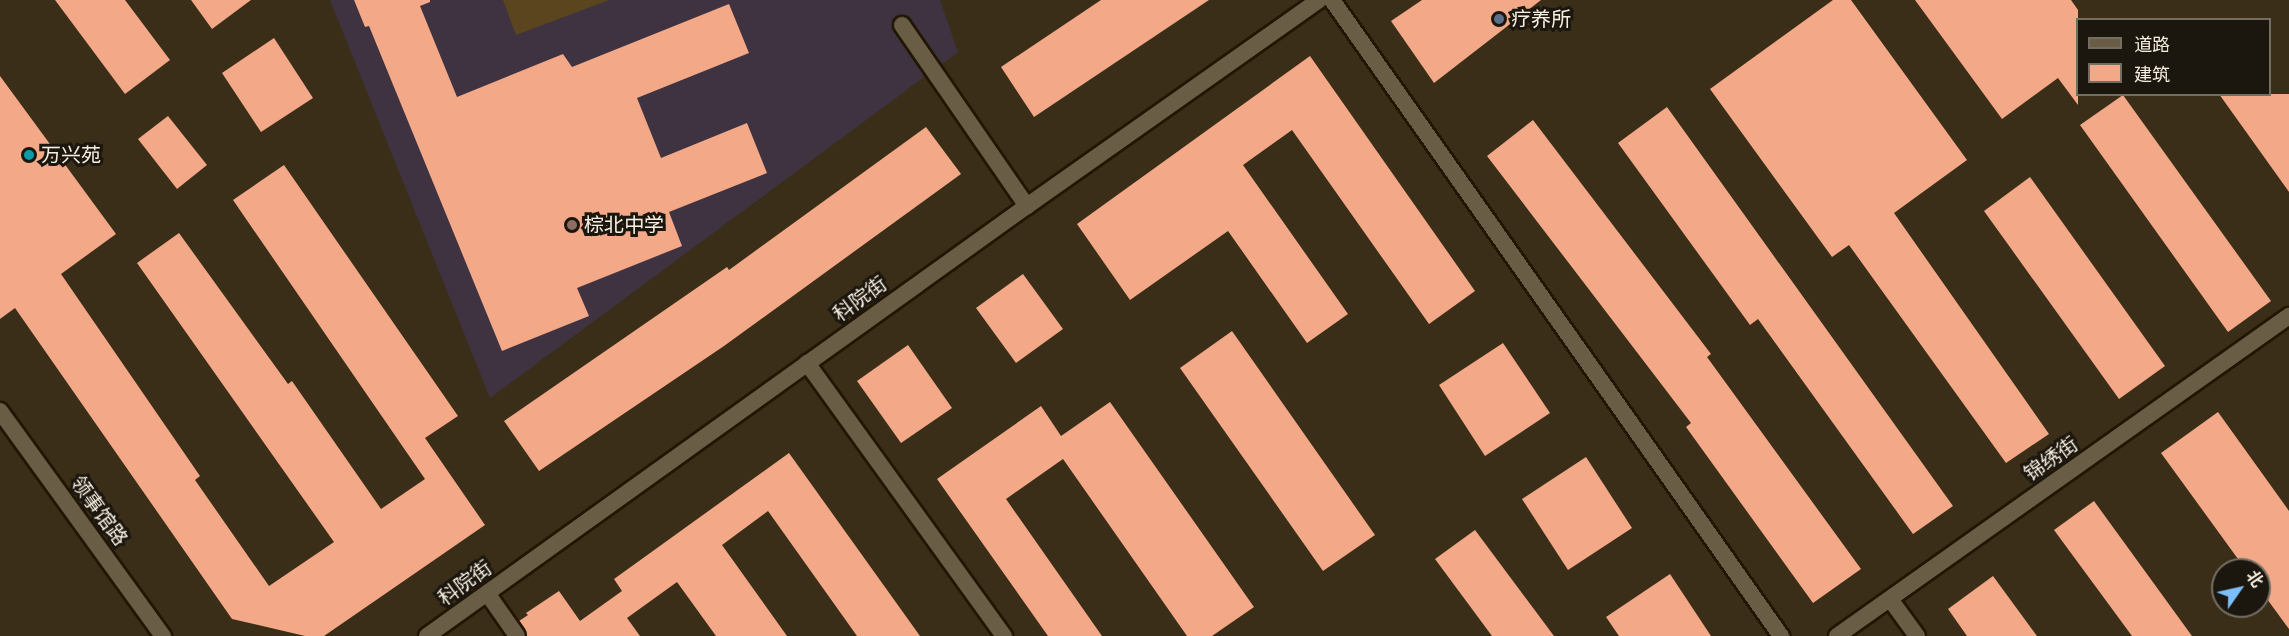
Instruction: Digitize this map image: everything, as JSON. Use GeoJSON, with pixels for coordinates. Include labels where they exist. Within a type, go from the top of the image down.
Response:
{"type":"FeatureCollection","features":[{"type":"Feature","properties":{"kind":"street","name":"科院街"},"geometry":{"type":"LineString","coordinates":[[427,636],[1319,0]]}},
{"type":"Feature","properties":{"kind":"street"},"geometry":{"type":"LineString","coordinates":[[1332,0],[1781,636]]}},
{"type":"Feature","properties":{"kind":"street"},"geometry":{"type":"LineString","coordinates":[[902,25],[1027,206]]}},
{"type":"Feature","properties":{"kind":"street","name":"锦绣街"},"geometry":{"type":"LineString","coordinates":[[1837,636],[2289,316]]}},
{"type":"Feature","properties":{"kind":"street"},"geometry":{"type":"LineString","coordinates":[[807,363],[1004,636]]}},
{"type":"Feature","properties":{"kind":"street","name":"领事馆路"},"geometry":{"type":"LineString","coordinates":[[0,411],[163,636]]}},
{"type":"Feature","properties":{"kind":"street"},"geometry":{"type":"LineString","coordinates":[[487,593],[517,636]]}},
{"type":"Feature","properties":{"kind":"street"},"geometry":{"type":"LineString","coordinates":[[1890,599],[1917,636]]}},
{"type":"Feature","properties":{"kind":"shaded area","name":"棕北中学"},"geometry":{"type":"Polygon","coordinates":[[[330,0],[940,0],[958,52],[490,398],[330,0]]]}},
{"type":"Feature","properties":{"kind":"shaded area"},"geometry":{"type":"Polygon","coordinates":[[[503,0],[609,0],[516,35],[503,0]]]}},
{"type":"Feature","properties":{"kind":"building"},"geometry":{"type":"Polygon","coordinates":[[[55,0],[125,0],[170,60],[125,94],[55,0]]]}},
{"type":"Feature","properties":{"kind":"building"},"geometry":{"type":"Polygon","coordinates":[[[191,0],[251,0],[212,29],[191,0]]]}},
{"type":"Feature","properties":{"kind":"building"},"geometry":{"type":"Polygon","coordinates":[[[354,0],[430,0],[420,6],[457,97],[563,54],[572,67],[729,4],[749,53],[637,98],[661,158],[747,123],[767,173],[669,212],[682,246],[577,288],[589,316],[502,351],[369,26],[365,27],[354,0]]]}},
{"type":"Feature","properties":{"kind":"building"},"geometry":{"type":"Polygon","coordinates":[[[1101,0],[1209,0],[1034,117],[1001,67],[1101,0]]]}},
{"type":"Feature","properties":{"kind":"building"},"geometry":{"type":"Polygon","coordinates":[[[1422,0],[1541,0],[1434,83],[1391,21],[1422,0]]]}},
{"type":"Feature","properties":{"kind":"building"},"geometry":{"type":"Polygon","coordinates":[[[1833,0],[1851,0],[1967,160],[1894,213],[2049,434],[2006,463],[1849,245],[1832,257],[1710,89],[1833,0]]]}},
{"type":"Feature","properties":{"kind":"building"},"geometry":{"type":"Polygon","coordinates":[[[1915,0],[2071,0],[2078,10],[2078,18],[2076,18],[2076,96],[2078,96],[2078,105],[2058,78],[2002,119],[1915,0]]]}},
{"type":"Feature","properties":{"kind":"building"},"geometry":{"type":"Polygon","coordinates":[[[274,38],[313,98],[261,132],[222,73],[274,38]]]}},
{"type":"Feature","properties":{"kind":"building"},"geometry":{"type":"Polygon","coordinates":[[[1310,56],[1475,291],[1429,324],[1292,130],[1243,165],[1348,314],[1307,343],[1228,231],[1130,300],[1077,224],[1310,56]]]}},
{"type":"Feature","properties":{"kind":"building"},"geometry":{"type":"Polygon","coordinates":[[[0,76],[116,234],[61,274],[200,476],[195,480],[269,586],[334,542],[137,263],[179,233],[288,384],[292,381],[381,509],[425,479],[233,200],[284,165],[458,416],[425,438],[485,525],[324,636],[305,636],[232,619],[15,308],[0,319],[0,76]]]}},
{"type":"Feature","properties":{"kind":"building"},"geometry":{"type":"Polygon","coordinates":[[[2289,94],[2289,192],[2220,96],[2289,94]]]}},
{"type":"Feature","properties":{"kind":"building"},"geometry":{"type":"Polygon","coordinates":[[[2124,96],[2271,301],[2228,332],[2080,125],[2124,96]]]}},
{"type":"Feature","properties":{"kind":"building"},"geometry":{"type":"Polygon","coordinates":[[[1667,107],[1953,506],[1913,534],[1758,319],[1750,325],[1618,143],[1667,107]]]}},
{"type":"Feature","properties":{"kind":"building"},"geometry":{"type":"Polygon","coordinates":[[[168,116],[207,165],[177,189],[138,139],[168,116]]]}},
{"type":"Feature","properties":{"kind":"building"},"geometry":{"type":"Polygon","coordinates":[[[1533,120],[1711,354],[1707,357],[1861,569],[1813,603],[1686,427],[1691,423],[1487,156],[1533,120]]]}},
{"type":"Feature","properties":{"kind":"building"},"geometry":{"type":"Polygon","coordinates":[[[926,127],[961,174],[724,346],[539,471],[504,421],[727,267],[729,270],[926,127]]]}},
{"type":"Feature","properties":{"kind":"building"},"geometry":{"type":"Polygon","coordinates":[[[2030,177],[2165,366],[2119,399],[1984,211],[2030,177]]]}},
{"type":"Feature","properties":{"kind":"building"},"geometry":{"type":"Polygon","coordinates":[[[1023,274],[1063,329],[1016,363],[976,308],[1023,274]]]}},
{"type":"Feature","properties":{"kind":"building"},"geometry":{"type":"Polygon","coordinates":[[[1232,331],[1375,535],[1323,571],[1180,368],[1232,331]]]}},
{"type":"Feature","properties":{"kind":"building"},"geometry":{"type":"Polygon","coordinates":[[[1503,343],[1550,413],[1485,456],[1439,385],[1503,343]]]}},
{"type":"Feature","properties":{"kind":"building"},"geometry":{"type":"Polygon","coordinates":[[[908,345],[952,408],[901,443],[857,381],[908,345]]]}},
{"type":"Feature","properties":{"kind":"building"},"geometry":{"type":"Polygon","coordinates":[[[1110,402],[1254,607],[1212,636],[1187,636],[1063,459],[1006,499],[1102,636],[1048,636],[937,479],[1041,406],[1061,436],[1110,402]]]}},
{"type":"Feature","properties":{"kind":"building"},"geometry":{"type":"Polygon","coordinates":[[[2218,412],[2289,511],[2289,629],[2271,604],[2271,558],[2237,558],[2161,453],[2218,412]]]}},
{"type":"Feature","properties":{"kind":"building"},"geometry":{"type":"Polygon","coordinates":[[[789,453],[920,636],[857,636],[768,511],[722,545],[787,636],[716,636],[677,582],[627,618],[640,636],[527,636],[519,621],[528,615],[526,613],[559,591],[580,621],[622,591],[614,579],[789,453]]]}},
{"type":"Feature","properties":{"kind":"building"},"geometry":{"type":"Polygon","coordinates":[[[1586,457],[1632,528],[1568,570],[1522,499],[1586,457]]]}},
{"type":"Feature","properties":{"kind":"building"},"geometry":{"type":"Polygon","coordinates":[[[2094,501],[2192,636],[2132,636],[2054,530],[2094,501]]]}},
{"type":"Feature","properties":{"kind":"building"},"geometry":{"type":"Polygon","coordinates":[[[1475,530],[1554,636],[1492,636],[1435,559],[1475,530]]]}},
{"type":"Feature","properties":{"kind":"building"},"geometry":{"type":"Polygon","coordinates":[[[1670,574],[1711,636],[1619,636],[1606,617],[1670,574]]]}},
{"type":"Feature","properties":{"kind":"building"},"geometry":{"type":"Polygon","coordinates":[[[1993,576],[2037,636],[1967,636],[1948,609],[1993,576]]]}},
{"type":"Feature","properties":{"kind":"place","name":"疗养所"},"geometry":{"type":"Point","coordinates":[1499,19]}},
{"type":"Feature","properties":{"kind":"place","name":"万兴苑"},"geometry":{"type":"Point","coordinates":[29,155]}},
{"type":"Feature","properties":{"kind":"place","name":"棕北中学"},"geometry":{"type":"Point","coordinates":[572,225]}}]}
